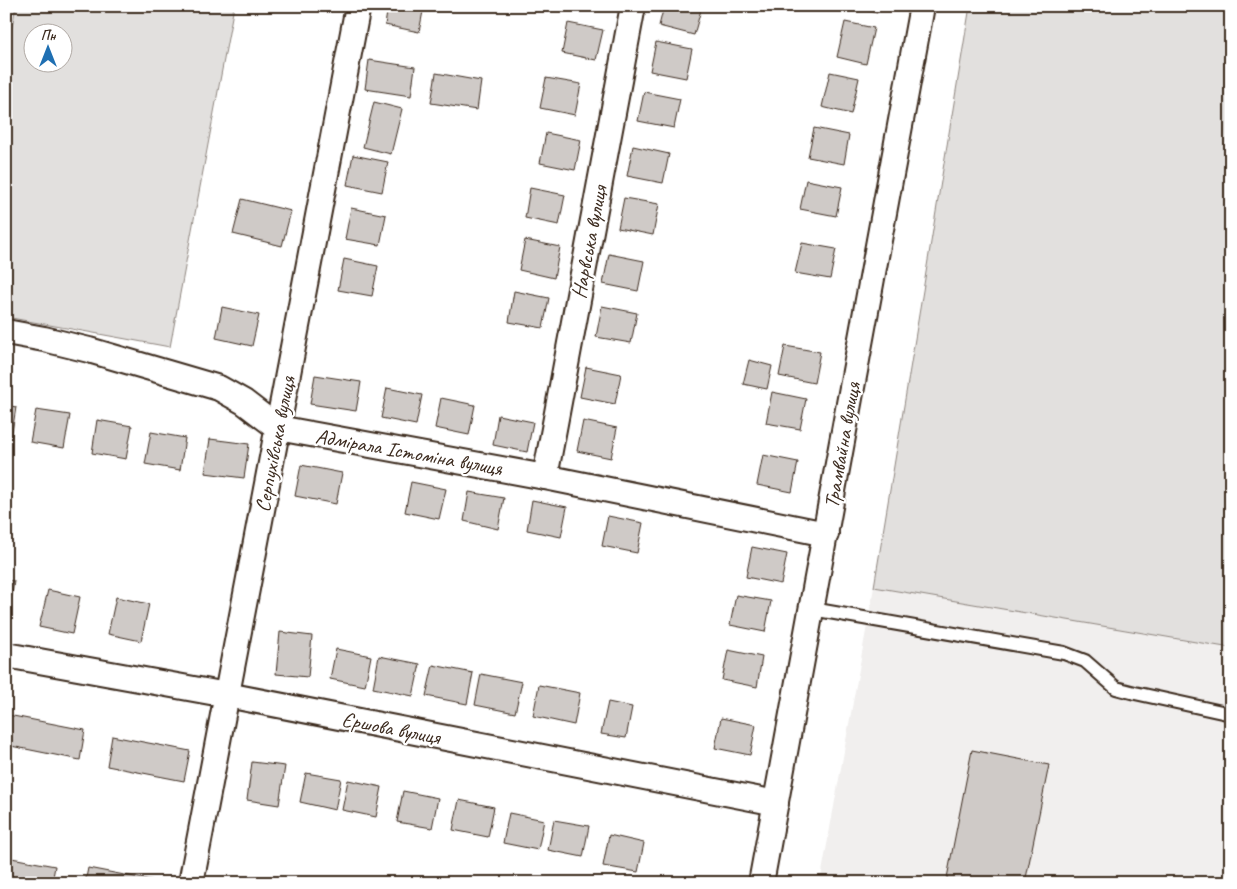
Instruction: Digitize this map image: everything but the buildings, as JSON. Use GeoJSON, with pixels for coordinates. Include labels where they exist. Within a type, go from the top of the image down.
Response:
{"type":"FeatureCollection","features":[{"type":"Feature","properties":{"kind":"street","name":"Серпухівська вулиця"},"geometry":{"type":"LineString","coordinates":[[191,883],[358,6]]}},
{"type":"Feature","properties":{"kind":"street","name":"Нарвська вулиця"},"geometry":{"type":"LineString","coordinates":[[545,477],[633,6]]}},
{"type":"Feature","properties":{"kind":"street","name":"Трамвайна вулиця"},"geometry":{"type":"LineString","coordinates":[[762,883],[922,6]]}},
{"type":"Feature","properties":{"kind":"street","name":"Адмірала Істоміна вулиця"},"geometry":{"type":"LineString","coordinates":[[6,332],[82,348],[219,388],[244,402],[278,428],[545,477],[826,534]]}},
{"type":"Feature","properties":{"kind":"street","name":"Єршова вулиця"},"geometry":{"type":"LineString","coordinates":[[6,655],[227,695],[776,803]]}},
{"type":"Feature","properties":{"kind":"lane"},"geometry":{"type":"LineString","coordinates":[[812,609],[1064,653],[1085,661],[1116,688],[1231,714]]}},
{"type":"Feature","properties":{"kind":"shaded area"},"geometry":{"type":"Polygon","coordinates":[[[16,6],[234,6],[170,347],[6,317],[6,57],[16,6]]]}},
{"type":"Feature","properties":{"kind":"shaded area"},"geometry":{"type":"Polygon","coordinates":[[[970,6],[1231,6],[1231,648],[874,587],[970,6]]]}},
{"type":"Feature","properties":{"kind":"shaded area"},"geometry":{"type":"Polygon","coordinates":[[[874,587],[1231,648],[1231,883],[820,883],[874,587]]]}}]}
